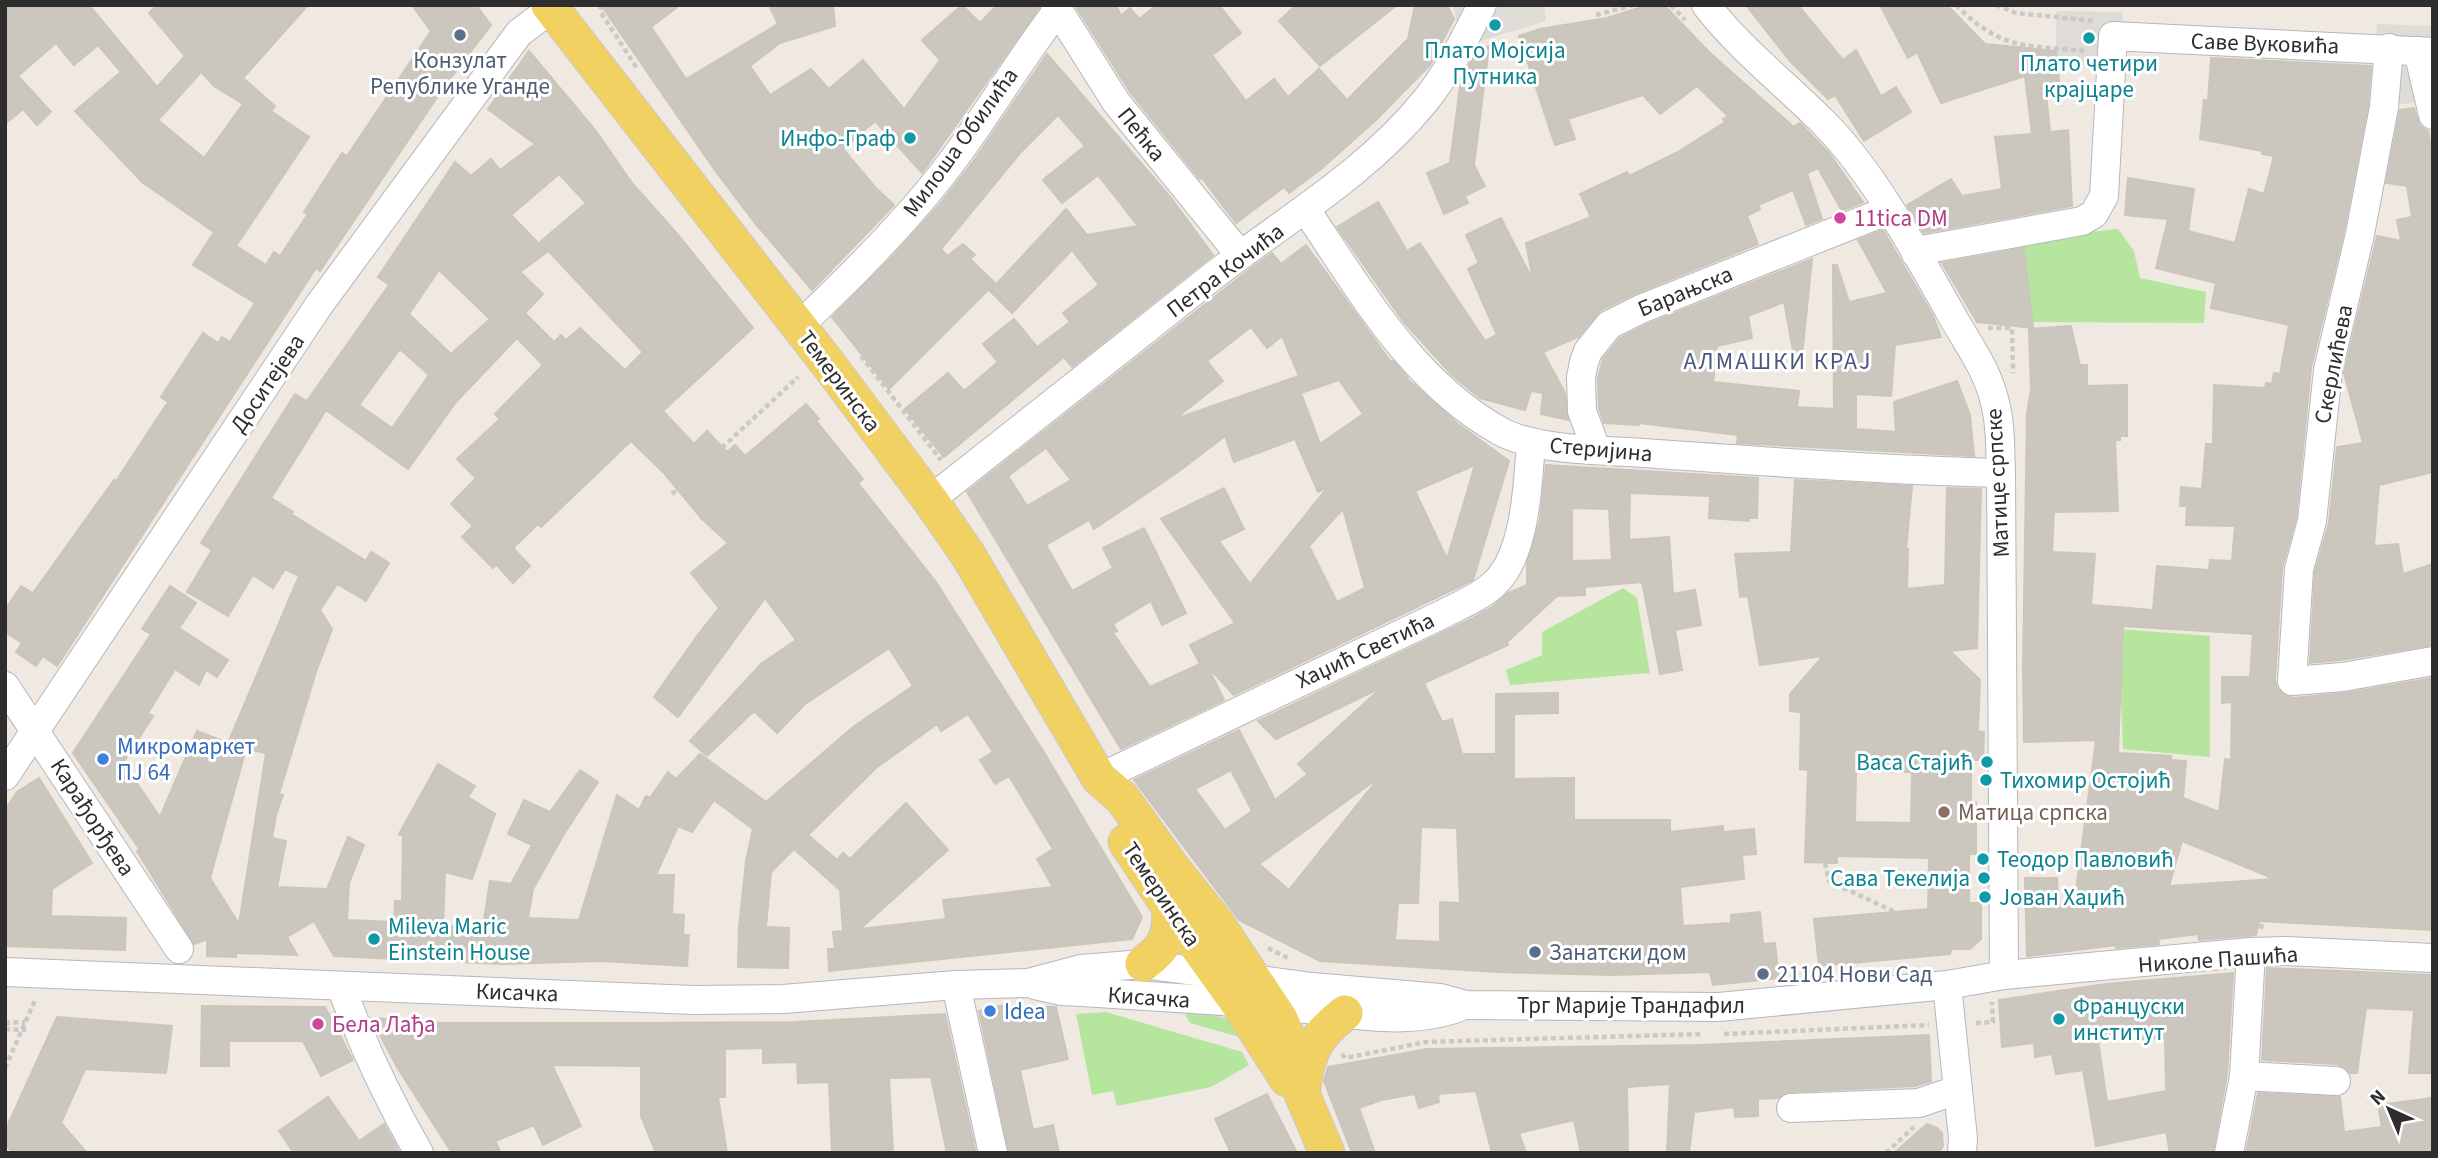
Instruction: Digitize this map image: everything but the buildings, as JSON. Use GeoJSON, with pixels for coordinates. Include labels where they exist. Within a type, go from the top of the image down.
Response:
{"type":"FeatureCollection","features":[{"type":"Feature","properties":{"kind":"main road","name":"Темеринска"},"geometry":{"type":"LineString","coordinates":[[552,6],[930,500],[968,555],[1099,778],[1122,798],[1217,924],[1255,995]]}},
{"type":"Feature","properties":{"kind":"main road","name":"Темеринска"},"geometry":{"type":"LineString","coordinates":[[1099,778],[1101,794],[1109,813],[1170,908],[1217,973],[1255,995]]}},
{"type":"Feature","properties":{"kind":"main road"},"geometry":{"type":"LineString","coordinates":[[1143,964],[1166,943],[1170,931],[1170,908]]}},
{"type":"Feature","properties":{"kind":"main road"},"geometry":{"type":"LineString","coordinates":[[1255,995],[1278,1066],[1302,1094],[1327,1153]]}},
{"type":"Feature","properties":{"kind":"main road"},"geometry":{"type":"LineString","coordinates":[[1302,1094],[1313,1046],[1321,1033],[1345,1013]]}},
{"type":"Feature","properties":{"kind":"street","name":"Петра Кочића"},"geometry":{"type":"LineString","coordinates":[[930,500],[1240,255],[1307,210],[1400,131],[1450,68],[1482,5]]}},
{"type":"Feature","properties":{"kind":"street","name":"Доситејева"},"geometry":{"type":"LineString","coordinates":[[5,776],[318,305],[519,33],[552,6]]}},
{"type":"Feature","properties":{"kind":"street","name":"Милоша Обилића"},"geometry":{"type":"LineString","coordinates":[[798,327],[846,282],[927,192],[1056,8]]}},
{"type":"Feature","properties":{"kind":"street","name":"Пећка"},"geometry":{"type":"LineString","coordinates":[[1056,8],[1116,102],[1240,255]]}},
{"type":"Feature","properties":{"kind":"street","name":"Матице српске"},"geometry":{"type":"LineString","coordinates":[[1697,14],[1748,54],[1823,121],[1847,148],[1916,254],[1989,384],[1998,418],[2001,473],[2004,975]]}},
{"type":"Feature","properties":{"kind":"street","name":"Саве Вуковића"},"geometry":{"type":"LineString","coordinates":[[2108,29],[2425,51]]}},
{"type":"Feature","properties":{"kind":"street"},"geometry":{"type":"LineString","coordinates":[[1916,254],[1922,250],[2082,221],[2094,214],[2104,196],[2108,29]]}},
{"type":"Feature","properties":{"kind":"street","name":"Скерлићева"},"geometry":{"type":"LineString","coordinates":[[2292,681],[2299,569],[2312,521],[2328,370],[2368,196],[2384,107],[2389,48]]}},
{"type":"Feature","properties":{"kind":"street"},"geometry":{"type":"LineString","coordinates":[[2425,51],[2433,116]]}},
{"type":"Feature","properties":{"kind":"street","name":"Стеријина"},"geometry":{"type":"LineString","coordinates":[[1307,210],[1382,323],[1407,353],[1460,405],[1500,431],[1521,440],[1597,449],[1859,468],[2001,473]]}},
{"type":"Feature","properties":{"kind":"street","name":"Барањска"},"geometry":{"type":"LineString","coordinates":[[1597,449],[1582,411],[1581,377],[1588,351],[1609,325],[1641,309],[1889,211]]}},
{"type":"Feature","properties":{"kind":"street","name":"Хаџић Светића"},"geometry":{"type":"LineString","coordinates":[[1099,778],[1443,614],[1495,583],[1509,564],[1521,530],[1531,442]]}},
{"type":"Feature","properties":{"kind":"street"},"geometry":{"type":"LineString","coordinates":[[2292,681],[2343,677],[2433,661]]}},
{"type":"Feature","properties":{"kind":"street","name":"Карађорђева"},"geometry":{"type":"LineString","coordinates":[[5,686],[179,949]]}},
{"type":"Feature","properties":{"kind":"street"},"geometry":{"type":"LineString","coordinates":[[2229,1153],[2244,1076],[2257,940]]}},
{"type":"Feature","properties":{"kind":"street","name":"Николе Пашића"},"geometry":{"type":"LineString","coordinates":[[2004,975],[2257,940],[2287,951],[2433,958]]}},
{"type":"Feature","properties":{"kind":"street","name":"Кисачка"},"geometry":{"type":"LineString","coordinates":[[5,972],[720,1000],[783,999],[956,985],[1028,983],[1081,969],[1143,964],[1217,973]]}},
{"type":"Feature","properties":{"kind":"street","name":"Трг Марије Трандафил"},"geometry":{"type":"LineString","coordinates":[[1255,995],[1312,986],[1440,998],[1466,1005],[1719,1007],[1947,985],[2004,975]]}},
{"type":"Feature","properties":{"kind":"street","name":"Кисачка"},"geometry":{"type":"LineString","coordinates":[[1028,983],[1062,991],[1255,995]]}},
{"type":"Feature","properties":{"kind":"street"},"geometry":{"type":"LineString","coordinates":[[956,985],[993,1153]]}},
{"type":"Feature","properties":{"kind":"street"},"geometry":{"type":"LineString","coordinates":[[1947,985],[1962,1153]]}},
{"type":"Feature","properties":{"kind":"street"},"geometry":{"type":"LineString","coordinates":[[341,986],[366,1050],[397,1115],[419,1153]]}},
{"type":"Feature","properties":{"kind":"street","name":"Трг Марије Трандафил"},"geometry":{"type":"LineString","coordinates":[[1255,995],[1345,1013],[1414,1017],[1441,1014],[1466,1005]]}},
{"type":"Feature","properties":{"kind":"street"},"geometry":{"type":"LineString","coordinates":[[2244,1076],[2336,1081]]}},
{"type":"Feature","properties":{"kind":"street"},"geometry":{"type":"LineString","coordinates":[[1791,1108],[1919,1103],[1957,1090]]}},
{"type":"Feature","properties":{"kind":"path"},"geometry":{"type":"LineString","coordinates":[[1596,15],[1633,5]]}},
{"type":"Feature","properties":{"kind":"path"},"geometry":{"type":"LineString","coordinates":[[1671,5],[1697,14]]}},
{"type":"Feature","properties":{"kind":"path"},"geometry":{"type":"LineString","coordinates":[[1996,5],[2016,13],[2108,29]]}},
{"type":"Feature","properties":{"kind":"path"},"geometry":{"type":"LineString","coordinates":[[1985,328],[2012,328],[2014,379]]}},
{"type":"Feature","properties":{"kind":"path"},"geometry":{"type":"LineString","coordinates":[[672,494],[798,377]]}},
{"type":"Feature","properties":{"kind":"path"},"geometry":{"type":"LineString","coordinates":[[2257,940],[2279,814],[2288,685],[2292,681]]}},
{"type":"Feature","properties":{"kind":"path"},"geometry":{"type":"LineString","coordinates":[[1825,863],[1829,881],[1895,912]]}},
{"type":"Feature","properties":{"kind":"path"},"geometry":{"type":"LineString","coordinates":[[2257,940],[2272,929]]}},
{"type":"Feature","properties":{"kind":"path"},"geometry":{"type":"LineString","coordinates":[[1260,944],[1291,959]]}},
{"type":"Feature","properties":{"kind":"path"},"geometry":{"type":"LineString","coordinates":[[5,1068],[36,998],[74,975]]}},
{"type":"Feature","properties":{"kind":"path"},"geometry":{"type":"LineString","coordinates":[[5,1023],[25,1022]]}},
{"type":"Feature","properties":{"kind":"path"},"geometry":{"type":"LineString","coordinates":[[5,1029],[24,1030]]}},
{"type":"Feature","properties":{"kind":"path"},"geometry":{"type":"LineString","coordinates":[[1886,1153],[1921,1123]]}},
{"type":"Feature","properties":{"kind":"green space"},"geometry":{"type":"Polygon","coordinates":[[[2118,229],[2134,251],[2140,278],[2206,292],[2204,323],[2027,322],[2022,239],[2118,229]]]}},
{"type":"Feature","properties":{"kind":"green space"},"geometry":{"type":"Polygon","coordinates":[[[1623,588],[1637,598],[1650,673],[1510,685],[1506,670],[1542,655],[1542,632],[1623,588]]]}},
{"type":"Feature","properties":{"kind":"green space"},"geometry":{"type":"Polygon","coordinates":[[[2118,629],[2210,636],[2210,757],[2123,749],[2118,629]]]}},
{"type":"Feature","properties":{"kind":"green space"},"geometry":{"type":"Polygon","coordinates":[[[1106,1012],[1242,1052],[1249,1065],[1211,1087],[1117,1106],[1113,1091],[1092,1095],[1076,1014],[1106,1012]]]}},
{"type":"Feature","properties":{"kind":"green space"},"geometry":{"type":"Polygon","coordinates":[[[1185,1014],[1223,1018],[1236,1025],[1253,1041],[1190,1023],[1185,1014]]]}},
{"type":"Feature","properties":{"kind":"shaded area","name":"Плато Мојсија Путника"},"geometry":{"type":"Polygon","coordinates":[[[1453,5],[1544,5],[1546,21],[1474,43],[1458,28],[1453,5]]]}},
{"type":"Feature","properties":{"kind":"shaded area","name":"Плато четири крајцаре"},"geometry":{"type":"Polygon","coordinates":[[[2056,11],[2123,12],[2120,65],[2056,64],[2056,11]]]}},
{"type":"Feature","properties":{"kind":"shaded area"},"geometry":{"type":"Polygon","coordinates":[[[2377,24],[2433,26],[2433,84],[2429,102],[2370,106],[2377,24]]]}},
{"type":"Feature","properties":{"kind":"place","name":"Плато Мојсија Путника"},"geometry":{"type":"Point","coordinates":[1495,25]}},
{"type":"Feature","properties":{"kind":"place","name":"Конзулат Републике Уганде"},"geometry":{"type":"Point","coordinates":[460,35]}},
{"type":"Feature","properties":{"kind":"place","name":"Плато четири крајцаре"},"geometry":{"type":"Point","coordinates":[2089,38]}},
{"type":"Feature","properties":{"kind":"place","name":"Инфо-Граф"},"geometry":{"type":"Point","coordinates":[910,138]}},
{"type":"Feature","properties":{"kind":"place","name":"11tica DM"},"geometry":{"type":"Point","coordinates":[1840,218]}},
{"type":"Feature","properties":{"kind":"place","name":"Микромаркет ПЈ 64"},"geometry":{"type":"Point","coordinates":[103,759]}},
{"type":"Feature","properties":{"kind":"place","name":"Васа Стајић"},"geometry":{"type":"Point","coordinates":[1987,762]}},
{"type":"Feature","properties":{"kind":"place","name":"Тихомир Остојић"},"geometry":{"type":"Point","coordinates":[1986,780]}},
{"type":"Feature","properties":{"kind":"place","name":"Матица српска"},"geometry":{"type":"Point","coordinates":[1944,812]}},
{"type":"Feature","properties":{"kind":"place","name":"Теодор Павловић"},"geometry":{"type":"Point","coordinates":[1983,859]}},
{"type":"Feature","properties":{"kind":"place","name":"Сава Текелија"},"geometry":{"type":"Point","coordinates":[1984,878]}},
{"type":"Feature","properties":{"kind":"place","name":"Јован Хаџић"},"geometry":{"type":"Point","coordinates":[1985,897]}},
{"type":"Feature","properties":{"kind":"place","name":"Mileva Maric Einstein House"},"geometry":{"type":"Point","coordinates":[374,939]}},
{"type":"Feature","properties":{"kind":"place","name":"Занатски дом"},"geometry":{"type":"Point","coordinates":[1535,952]}},
{"type":"Feature","properties":{"kind":"place","name":"21104 Нови Сад"},"geometry":{"type":"Point","coordinates":[1763,974]}},
{"type":"Feature","properties":{"kind":"place","name":"Idea"},"geometry":{"type":"Point","coordinates":[990,1011]}},
{"type":"Feature","properties":{"kind":"place","name":"Француски институт"},"geometry":{"type":"Point","coordinates":[2059,1019]}},
{"type":"Feature","properties":{"kind":"place","name":"Бела Лађа"},"geometry":{"type":"Point","coordinates":[318,1024]}},
{"type":"Feature","properties":{"kind":"district","name":"АЛМАШКИ КРАЈ"},"geometry":{"type":"Point","coordinates":[1778,361]}}]}
